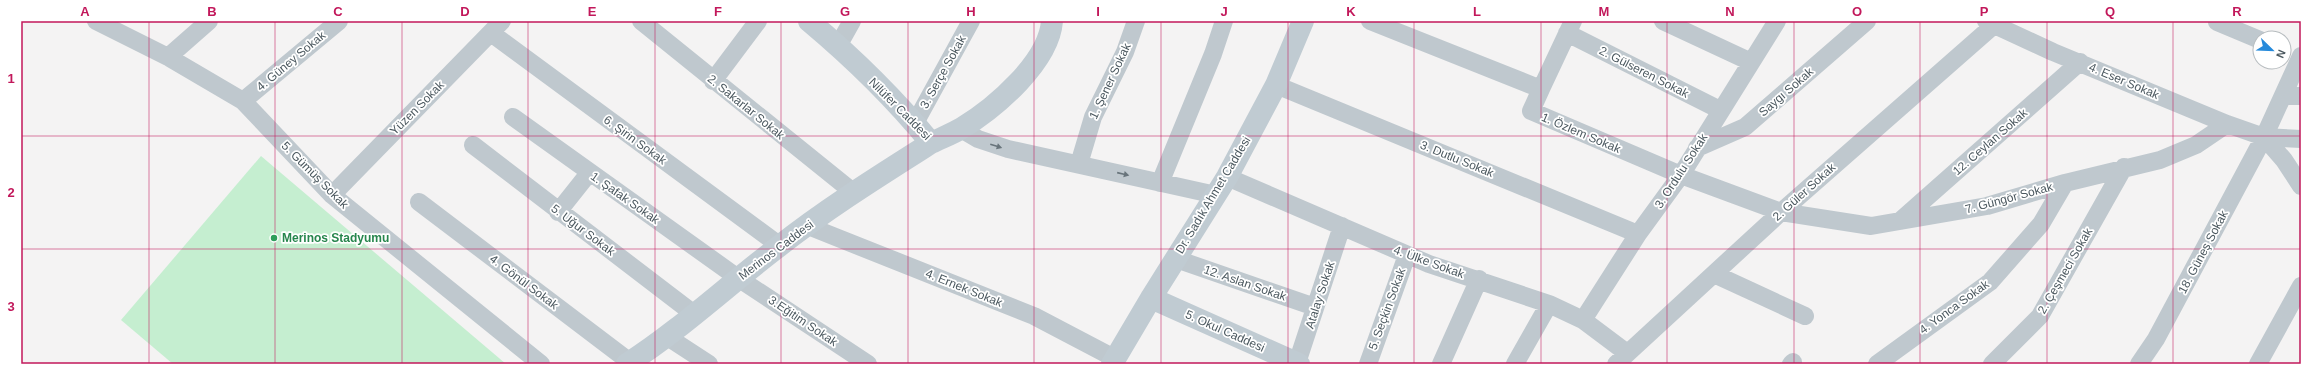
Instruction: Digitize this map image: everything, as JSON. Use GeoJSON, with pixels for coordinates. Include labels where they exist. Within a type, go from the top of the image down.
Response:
{"type":"FeatureCollection","features":[{"type":"Feature","properties":{"kind":"main road","name":"Nilüfer Caddesi"},"geometry":{"type":"LineString","coordinates":[[809,21],[838,46],[915,123],[931,143],[961,129],[1023,78],[1051,35],[1052,21]]}},
{"type":"Feature","properties":{"kind":"main road","name":"Dr. Sadık Ahmet Caddesi"},"geometry":{"type":"LineString","coordinates":[[1114,361],[1151,298],[1227,177],[1276,84],[1303,21]]}},
{"type":"Feature","properties":{"kind":"main road","name":"Merinos Caddesi"},"geometry":{"type":"LineString","coordinates":[[629,363],[694,314],[779,245],[808,226],[853,192],[931,143]]}},
{"type":"Feature","properties":{"kind":"main road","name":"5. Okul Caddesi"},"geometry":{"type":"LineString","coordinates":[[1151,298],[1298,364]]}},
{"type":"Feature","properties":{"kind":"street","name":"5. Gümüş Sokak"},"geometry":{"type":"LineString","coordinates":[[96,21],[168,57],[243,101],[332,195],[542,364]]}},
{"type":"Feature","properties":{"kind":"street"},"geometry":{"type":"LineString","coordinates":[[168,57],[209,21]]}},
{"type":"Feature","properties":{"kind":"street","name":"4. Güney Sokak"},"geometry":{"type":"LineString","coordinates":[[243,101],[339,21]]}},
{"type":"Feature","properties":{"kind":"street","name":"2. Sakarlar Sokak"},"geometry":{"type":"LineString","coordinates":[[641,21],[713,81],[853,192]]}},
{"type":"Feature","properties":{"kind":"street"},"geometry":{"type":"LineString","coordinates":[[713,81],[758,21]]}},
{"type":"Feature","properties":{"kind":"street"},"geometry":{"type":"LineString","coordinates":[[838,46],[852,21]]}},
{"type":"Feature","properties":{"kind":"street","name":"3. Serçe Sokak"},"geometry":{"type":"LineString","coordinates":[[915,123],[971,21]]}},
{"type":"Feature","properties":{"kind":"street","name":"1. Şener Sokak"},"geometry":{"type":"LineString","coordinates":[[1079,164],[1093,117],[1126,52],[1136,21]]}},
{"type":"Feature","properties":{"kind":"street"},"geometry":{"type":"LineString","coordinates":[[1160,183],[1213,54],[1224,21]]}},
{"type":"Feature","properties":{"kind":"street"},"geometry":{"type":"LineString","coordinates":[[1370,21],[1541,89],[1570,27]]}},
{"type":"Feature","properties":{"kind":"street"},"geometry":{"type":"LineString","coordinates":[[1663,21],[1752,62]]}},
{"type":"Feature","properties":{"kind":"street","name":"3. Ordulu Sokak"},"geometry":{"type":"LineString","coordinates":[[1583,320],[1638,234],[1681,175],[1720,110],[1777,21]]}},
{"type":"Feature","properties":{"kind":"street","name":"Saygı Sokak"},"geometry":{"type":"LineString","coordinates":[[1697,148],[1745,127],[1867,21]]}},
{"type":"Feature","properties":{"kind":"street"},"geometry":{"type":"LineString","coordinates":[[2216,21],[2252,37]]}},
{"type":"Feature","properties":{"kind":"street","name":"4. Eser Sokak"},"geometry":{"type":"LineString","coordinates":[[1990,23],[2227,124],[2264,138]]}},
{"type":"Feature","properties":{"kind":"street","name":"2. Güler Sokak"},"geometry":{"type":"LineString","coordinates":[[1622,359],[1781,212],[1990,23]]}},
{"type":"Feature","properties":{"kind":"street","name":"Yüzen Sokak"},"geometry":{"type":"LineString","coordinates":[[332,195],[496,27]]}},
{"type":"Feature","properties":{"kind":"street","name":"6. Şirin Sokak"},"geometry":{"type":"LineString","coordinates":[[496,27],[779,245]]}},
{"type":"Feature","properties":{"kind":"street","name":"2. Gülseren Sokak"},"geometry":{"type":"LineString","coordinates":[[1570,27],[1720,110]]}},
{"type":"Feature","properties":{"kind":"street","name":"18. Güneş Sokak"},"geometry":{"type":"LineString","coordinates":[[2139,364],[2156,340],[2264,138],[2301,56]]}},
{"type":"Feature","properties":{"kind":"street","name":"12. Ceylan Sokak"},"geometry":{"type":"LineString","coordinates":[[1900,221],[2080,62]]}},
{"type":"Feature","properties":{"kind":"street","name":"3. Dutlu Sokak"},"geometry":{"type":"LineString","coordinates":[[1276,84],[1638,234]]}},
{"type":"Feature","properties":{"kind":"street","name":"1. Özlem Sokak"},"geometry":{"type":"LineString","coordinates":[[1541,89],[1530,111],[1681,175],[1781,212]]}},
{"type":"Feature","properties":{"kind":"street"},"geometry":{"type":"LineString","coordinates":[[2283,96],[2301,96]]}},
{"type":"Feature","properties":{"kind":"street","name":"1. Şafak Sokak"},"geometry":{"type":"LineString","coordinates":[[513,117],[589,173],[738,278]]}},
{"type":"Feature","properties":{"kind":"street","name":"7. Güngör Sokak"},"geometry":{"type":"LineString","coordinates":[[1781,212],[1871,226],[1987,206],[2124,167],[2160,160],[2196,146],[2227,124]]}},
{"type":"Feature","properties":{"kind":"street"},"geometry":{"type":"LineString","coordinates":[[961,129],[993,145],[1216,195]]}},
{"type":"Feature","properties":{"kind":"street"},"geometry":{"type":"LineString","coordinates":[[2264,138],[2301,139]]}},
{"type":"Feature","properties":{"kind":"street"},"geometry":{"type":"LineString","coordinates":[[2264,138],[2293,162],[2301,186]]}},
{"type":"Feature","properties":{"kind":"street","name":"5. Uğur Sokak"},"geometry":{"type":"LineString","coordinates":[[473,145],[558,212],[694,314]]}},
{"type":"Feature","properties":{"kind":"street","name":"2. Çeşmeci Sokak"},"geometry":{"type":"LineString","coordinates":[[1992,364],[2040,316],[2124,167]]}},
{"type":"Feature","properties":{"kind":"street"},"geometry":{"type":"LineString","coordinates":[[558,212],[589,173]]}},
{"type":"Feature","properties":{"kind":"street","name":"4. Ülke Sokak"},"geometry":{"type":"LineString","coordinates":[[1227,177],[1407,255],[1550,304],[1583,320],[1622,359]]}},
{"type":"Feature","properties":{"kind":"street","name":"4. Yonca Sokak"},"geometry":{"type":"LineString","coordinates":[[1877,364],[1990,282],[2042,224],[2064,183]]}},
{"type":"Feature","properties":{"kind":"street","name":"4. Gönül Sokak"},"geometry":{"type":"LineString","coordinates":[[419,202],[629,363]]}},
{"type":"Feature","properties":{"kind":"street","name":"4. Ernek Sokak"},"geometry":{"type":"LineString","coordinates":[[808,226],[1034,316],[1114,361]]}},
{"type":"Feature","properties":{"kind":"street","name":"Atalay Sokak"},"geometry":{"type":"LineString","coordinates":[[1298,364],[1342,226]]}},
{"type":"Feature","properties":{"kind":"street","name":"5. Seçkin Sokak"},"geometry":{"type":"LineString","coordinates":[[1368,364],[1407,255]]}},
{"type":"Feature","properties":{"kind":"street","name":"12. Aslan Sokak"},"geometry":{"type":"LineString","coordinates":[[1176,259],[1315,307]]}},
{"type":"Feature","properties":{"kind":"street"},"geometry":{"type":"LineString","coordinates":[[1714,274],[1806,316]]}},
{"type":"Feature","properties":{"kind":"street","name":"3.Eğitim Sokak"},"geometry":{"type":"LineString","coordinates":[[738,278],[868,364]]}},
{"type":"Feature","properties":{"kind":"street"},"geometry":{"type":"LineString","coordinates":[[1441,364],[1479,280]]}},
{"type":"Feature","properties":{"kind":"street"},"geometry":{"type":"LineString","coordinates":[[2258,364],[2301,286]]}},
{"type":"Feature","properties":{"kind":"street"},"geometry":{"type":"LineString","coordinates":[[1515,364],[1550,304]]}},
{"type":"Feature","properties":{"kind":"street"},"geometry":{"type":"LineString","coordinates":[[666,336],[709,364]]}},
{"type":"Feature","properties":{"kind":"green space","name":"Merinos Stadyumu"},"geometry":{"type":"Polygon","coordinates":[[[261,156],[506,364],[173,364],[121,320],[261,156]]]}},
{"type":"Feature","properties":{"kind":"place","name":"Merinos Stadyumu"},"geometry":{"type":"Point","coordinates":[274,238]}}]}
